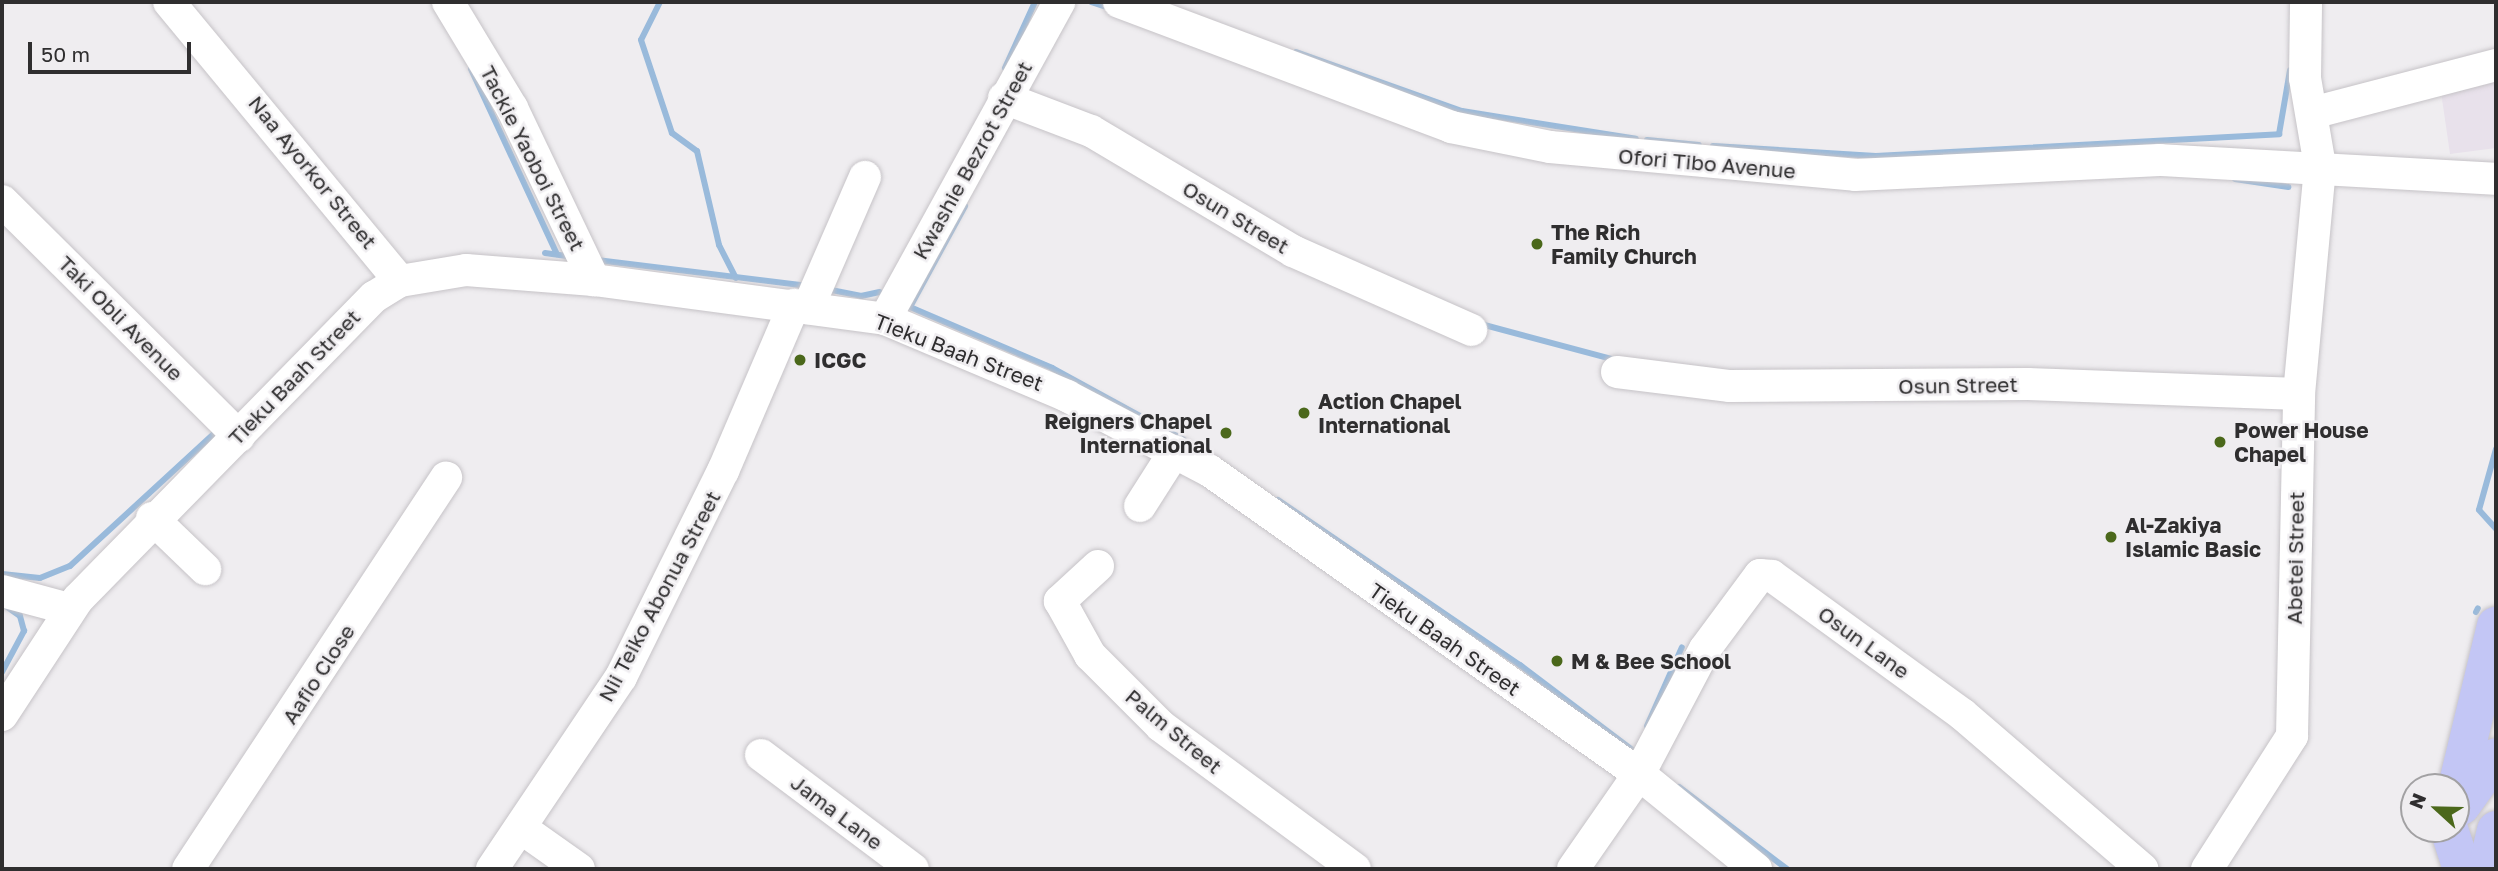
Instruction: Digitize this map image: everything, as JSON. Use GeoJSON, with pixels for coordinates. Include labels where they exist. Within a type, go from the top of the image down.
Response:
{"type":"FeatureCollection","features":[{"type":"Feature","properties":{"kind":"highway"},"geometry":{"type":"LineString","coordinates":[[2460,773],[2496,626]]}},
{"type":"Feature","properties":{"kind":"highway"},"geometry":{"type":"LineString","coordinates":[[2470,793],[2496,757]]}},
{"type":"Feature","properties":{"kind":"highway"},"geometry":{"type":"LineString","coordinates":[[2487,869],[2496,830]]}},
{"type":"Feature","properties":{"kind":"highway"},"geometry":{"type":"LineString","coordinates":[[2454,843],[2462,869]]}},
{"type":"Feature","properties":{"kind":"street","name":"Naa Ayorkor Street"},"geometry":{"type":"LineString","coordinates":[[169,2],[400,281]]}},
{"type":"Feature","properties":{"kind":"street","name":"Tackie Yaoboi Street"},"geometry":{"type":"LineString","coordinates":[[448,2],[512,108],[594,280]]}},
{"type":"Feature","properties":{"kind":"street","name":"Kwashie Bezrot Street"},"geometry":{"type":"LineString","coordinates":[[886,319],[1059,2]]}},
{"type":"Feature","properties":{"kind":"street","name":"Ofori Tibo Avenue"},"geometry":{"type":"LineString","coordinates":[[1119,2],[1451,127],[1550,147],[1855,175],[2083,160],[2320,166]]}},
{"type":"Feature","properties":{"kind":"street","name":"Abetei Street"},"geometry":{"type":"LineString","coordinates":[[2207,869],[2292,736],[2299,394],[2320,166],[2312,113],[2306,8]]}},
{"type":"Feature","properties":{"kind":"street"},"geometry":{"type":"LineString","coordinates":[[2312,113],[2496,65]]}},
{"type":"Feature","properties":{"kind":"street","name":"Osun Street"},"geometry":{"type":"LineString","coordinates":[[1004,99],[1091,131],[1293,251],[1471,330]]}},
{"type":"Feature","properties":{"kind":"street"},"geometry":{"type":"LineString","coordinates":[[2320,166],[2496,179]]}},
{"type":"Feature","properties":{"kind":"street","name":"Nii Teiko Abonua Street"},"geometry":{"type":"LineString","coordinates":[[492,869],[621,677],[865,177]]}},
{"type":"Feature","properties":{"kind":"street","name":"Taki Obli Avenue"},"geometry":{"type":"LineString","coordinates":[[2,201],[239,436]]}},
{"type":"Feature","properties":{"kind":"street","name":"Tieku Baah Street"},"geometry":{"type":"LineString","coordinates":[[2,715],[69,609],[152,519],[239,436],[349,316],[400,281],[466,271],[594,280],[886,319],[1009,368],[1175,451],[1639,774],[1756,869]]}},
{"type":"Feature","properties":{"kind":"street","name":"Osun Street"},"geometry":{"type":"LineString","coordinates":[[1617,372],[1730,386],[2028,384],[2299,394]]}},
{"type":"Feature","properties":{"kind":"street"},"geometry":{"type":"LineString","coordinates":[[1140,506],[1175,451]]}},
{"type":"Feature","properties":{"kind":"street","name":"Aafio Close"},"geometry":{"type":"LineString","coordinates":[[188,869],[446,477]]}},
{"type":"Feature","properties":{"kind":"street"},"geometry":{"type":"LineString","coordinates":[[152,519],[205,569]]}},
{"type":"Feature","properties":{"kind":"street","name":"Palm Street"},"geometry":{"type":"LineString","coordinates":[[1098,566],[1060,601],[1090,655],[1161,726],[1355,869]]}},
{"type":"Feature","properties":{"kind":"street","name":"Osun Lane"},"geometry":{"type":"LineString","coordinates":[[1639,774],[1704,649],[1750,582],[1772,576],[1962,714],[2142,869]]}},
{"type":"Feature","properties":{"kind":"street"},"geometry":{"type":"LineString","coordinates":[[2,591],[69,609]]}},
{"type":"Feature","properties":{"kind":"street","name":"Jama Lane"},"geometry":{"type":"LineString","coordinates":[[761,755],[913,869]]}},
{"type":"Feature","properties":{"kind":"street"},"geometry":{"type":"LineString","coordinates":[[1573,869],[1639,774]]}},
{"type":"Feature","properties":{"kind":"street"},"geometry":{"type":"LineString","coordinates":[[521,828],[579,869]]}},
{"type":"Feature","properties":{"kind":"shaded area"},"geometry":{"type":"Polygon","coordinates":[[[2496,78],[2496,148],[2450,154],[2440,85],[2496,78]]]}},
{"type":"Feature","properties":{"kind":"waterway"},"geometry":{"type":"LineString","coordinates":[[660,2],[641,40],[672,133],[697,151],[719,245],[736,278]]}},
{"type":"Feature","properties":{"kind":"waterway"},"geometry":{"type":"LineString","coordinates":[[1005,68],[1035,2]]}},
{"type":"Feature","properties":{"kind":"waterway"},"geometry":{"type":"LineString","coordinates":[[1091,2],[1110,8]]}},
{"type":"Feature","properties":{"kind":"waterway"},"geometry":{"type":"LineString","coordinates":[[1296,52],[1462,111],[1636,139]]}},
{"type":"Feature","properties":{"kind":"waterway"},"geometry":{"type":"LineString","coordinates":[[471,69],[557,254]]}},
{"type":"Feature","properties":{"kind":"waterway"},"geometry":{"type":"LineString","coordinates":[[1713,146],[1876,156],[2279,134],[2290,70]]}},
{"type":"Feature","properties":{"kind":"waterway"},"geometry":{"type":"LineString","coordinates":[[1647,140],[1699,145]]}},
{"type":"Feature","properties":{"kind":"waterway"},"geometry":{"type":"LineString","coordinates":[[2235,179],[2288,187]]}},
{"type":"Feature","properties":{"kind":"waterway"},"geometry":{"type":"LineString","coordinates":[[965,206],[910,307],[1052,368],[1184,440]]}},
{"type":"Feature","properties":{"kind":"waterway"},"geometry":{"type":"LineString","coordinates":[[545,253],[572,257]]}},
{"type":"Feature","properties":{"kind":"waterway"},"geometry":{"type":"LineString","coordinates":[[597,260],[808,286]]}},
{"type":"Feature","properties":{"kind":"waterway"},"geometry":{"type":"LineString","coordinates":[[826,289],[861,296],[880,292]]}},
{"type":"Feature","properties":{"kind":"waterway"},"geometry":{"type":"LineString","coordinates":[[1477,323],[1611,359]]}},
{"type":"Feature","properties":{"kind":"waterway"},"geometry":{"type":"LineString","coordinates":[[2,574],[40,578],[70,566],[218,430]]}},
{"type":"Feature","properties":{"kind":"waterway"},"geometry":{"type":"LineString","coordinates":[[2496,449],[2479,510],[2496,529]]}},
{"type":"Feature","properties":{"kind":"waterway"},"geometry":{"type":"LineString","coordinates":[[1278,500],[1520,665],[1635,752]]}},
{"type":"Feature","properties":{"kind":"waterway"},"geometry":{"type":"LineString","coordinates":[[2,672],[24,631],[20,616],[7,607]]}},
{"type":"Feature","properties":{"kind":"waterway"},"geometry":{"type":"LineString","coordinates":[[2476,612],[2478,608]]}},
{"type":"Feature","properties":{"kind":"waterway"},"geometry":{"type":"LineString","coordinates":[[1647,726],[1682,647]]}},
{"type":"Feature","properties":{"kind":"waterway"},"geometry":{"type":"LineString","coordinates":[[1679,787],[1787,869]]}},
{"type":"Feature","properties":{"kind":"place","name":"The Rich Family Church"},"geometry":{"type":"Point","coordinates":[1537,244]}},
{"type":"Feature","properties":{"kind":"place","name":"ICGC"},"geometry":{"type":"Point","coordinates":[800,360]}},
{"type":"Feature","properties":{"kind":"place","name":"Action Chapel International"},"geometry":{"type":"Point","coordinates":[1304,413]}},
{"type":"Feature","properties":{"kind":"place","name":"Reigners Chapel International"},"geometry":{"type":"Point","coordinates":[1226,433]}},
{"type":"Feature","properties":{"kind":"place","name":"Power House Chapel"},"geometry":{"type":"Point","coordinates":[2220,442]}},
{"type":"Feature","properties":{"kind":"place","name":"Al-Zakiya Islamic Basic"},"geometry":{"type":"Point","coordinates":[2111,537]}},
{"type":"Feature","properties":{"kind":"place","name":"M & Bee School"},"geometry":{"type":"Point","coordinates":[1557,661]}}]}
